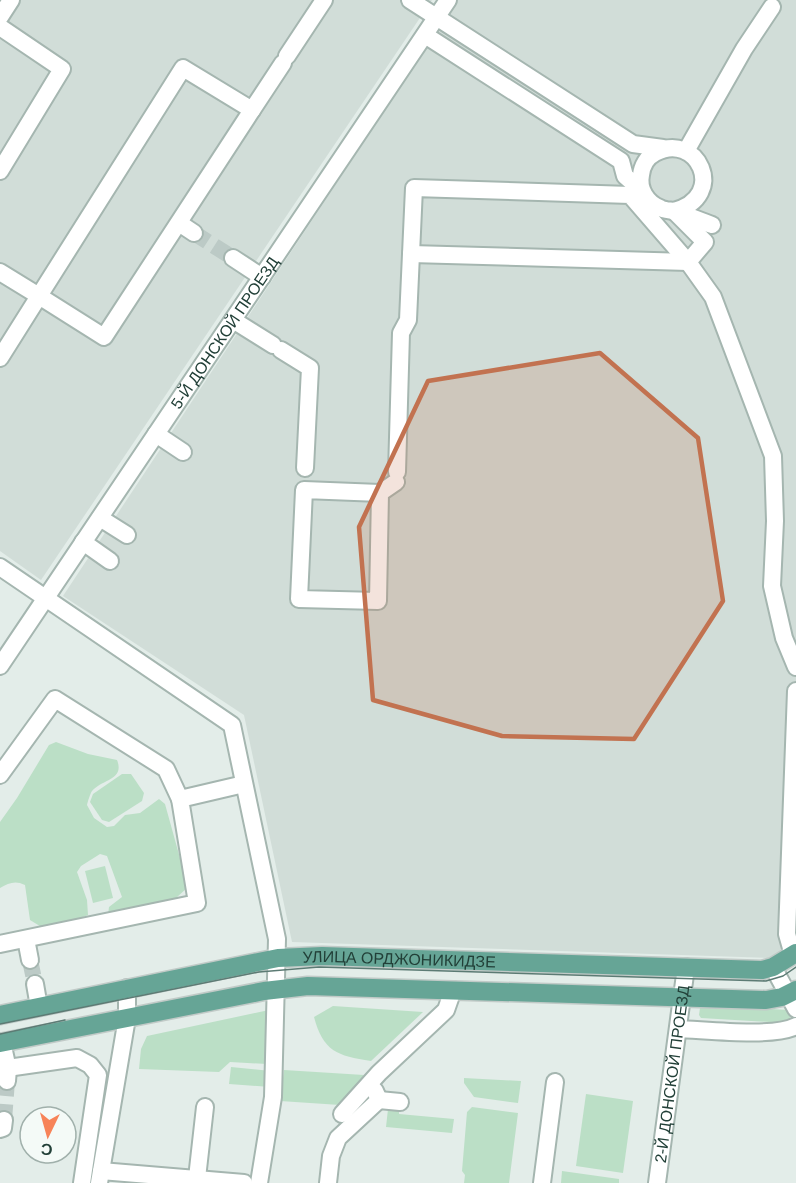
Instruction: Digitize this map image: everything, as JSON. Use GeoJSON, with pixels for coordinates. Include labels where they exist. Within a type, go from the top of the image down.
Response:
{"type":"FeatureCollection","features":[{"type":"Feature","properties":{"kind":"main road"},"geometry":{"type":"LineString","coordinates":[[773,967],[794,954]]}},
{"type":"Feature","properties":{"kind":"main road","name":"УЛИЦА ОРДЖОНИКИДЗЕ"},"geometry":{"type":"LineString","coordinates":[[0,1015],[278,958],[322,956],[762,970],[773,967]]}},
{"type":"Feature","properties":{"kind":"main road","name":"УЛИЦА ОРДЖОНИКИДЗЕ"},"geometry":{"type":"LineString","coordinates":[[1,1043],[276,989],[308,986],[683,998],[793,998]]}},
{"type":"Feature","properties":{"kind":"street"},"geometry":{"type":"LineString","coordinates":[[0,17],[11,0]]}},
{"type":"Feature","properties":{"kind":"street"},"geometry":{"type":"LineString","coordinates":[[0,272],[104,337],[324,0]]}},
{"type":"Feature","properties":{"kind":"street"},"geometry":{"type":"LineString","coordinates":[[410,0],[633,144],[663,148],[675,147],[686,151],[698,161],[708,190],[687,207],[674,211]]}},
{"type":"Feature","properties":{"kind":"street","name":"5-Й ДОНСКОЙ ПРОЕЗД"},"geometry":{"type":"LineString","coordinates":[[0,666],[448,0]]}},
{"type":"Feature","properties":{"kind":"street"},"geometry":{"type":"LineString","coordinates":[[686,151],[744,49],[772,7]]}},
{"type":"Feature","properties":{"kind":"street"},"geometry":{"type":"LineString","coordinates":[[0,27],[62,69],[0,171]]}},
{"type":"Feature","properties":{"kind":"street"},"geometry":{"type":"LineString","coordinates":[[425,35],[621,161],[625,176],[641,184]]}},
{"type":"Feature","properties":{"kind":"street"},"geometry":{"type":"LineString","coordinates":[[0,358],[183,68],[252,110]]}},
{"type":"Feature","properties":{"kind":"street"},"geometry":{"type":"LineString","coordinates":[[633,144],[641,184],[650,202],[661,209],[674,211],[712,225]]}},
{"type":"Feature","properties":{"kind":"street"},"geometry":{"type":"LineString","coordinates":[[641,184],[643,165],[651,155],[663,148]]}},
{"type":"Feature","properties":{"kind":"street"},"geometry":{"type":"LineString","coordinates":[[233,320],[310,368],[299,599],[378,601],[380,493],[397,477],[401,333],[408,320],[414,188],[630,195],[688,262],[713,297],[772,456],[775,521],[772,586],[784,638],[796,667]]}},
{"type":"Feature","properties":{"kind":"street"},"geometry":{"type":"LineString","coordinates":[[674,211],[705,242],[688,262]]}},
{"type":"Feature","properties":{"kind":"street"},"geometry":{"type":"LineString","coordinates":[[179,223],[194,233]]}},
{"type":"Feature","properties":{"kind":"street"},"geometry":{"type":"LineString","coordinates":[[411,254],[688,262]]}},
{"type":"Feature","properties":{"kind":"street"},"geometry":{"type":"LineString","coordinates":[[232,258],[262,277]]}},
{"type":"Feature","properties":{"kind":"street"},"geometry":{"type":"LineString","coordinates":[[156,434],[183,452]]}},
{"type":"Feature","properties":{"kind":"street"},"geometry":{"type":"LineString","coordinates":[[305,479],[380,493]]}},
{"type":"Feature","properties":{"kind":"street"},"geometry":{"type":"LineString","coordinates":[[100,518],[127,535]]}},
{"type":"Feature","properties":{"kind":"street"},"geometry":{"type":"LineString","coordinates":[[83,542],[110,561]]}},
{"type":"Feature","properties":{"kind":"street"},"geometry":{"type":"LineString","coordinates":[[0,567],[232,725],[277,939],[273,1097],[260,1183]]}},
{"type":"Feature","properties":{"kind":"street"},"geometry":{"type":"LineString","coordinates":[[794,954],[788,940],[792,911],[796,691]]}},
{"type":"Feature","properties":{"kind":"street"},"geometry":{"type":"LineString","coordinates":[[0,776],[55,699],[166,769],[180,799],[198,903],[0,944]]}},
{"type":"Feature","properties":{"kind":"street"},"geometry":{"type":"LineString","coordinates":[[180,799],[244,784]]}},
{"type":"Feature","properties":{"kind":"street"},"geometry":{"type":"LineString","coordinates":[[26,939],[30,960]]}},
{"type":"Feature","properties":{"kind":"street","name":"2-Й ДОНСКОЙ ПРОЕЗД"},"geometry":{"type":"LineString","coordinates":[[657,1183],[686,967]]}},
{"type":"Feature","properties":{"kind":"street","name":"УЛИЦА ОРДЖОНИКИДЗЕ"},"geometry":{"type":"LineString","coordinates":[[773,967],[793,998]]}},
{"type":"Feature","properties":{"kind":"street"},"geometry":{"type":"LineString","coordinates":[[35,984],[39,1006]]}},
{"type":"Feature","properties":{"kind":"street"},"geometry":{"type":"LineString","coordinates":[[127,988],[127,1018],[100,1177],[240,1183]]}},
{"type":"Feature","properties":{"kind":"street"},"geometry":{"type":"LineString","coordinates":[[342,1114],[446,1010],[453,990]]}},
{"type":"Feature","properties":{"kind":"street"},"geometry":{"type":"LineString","coordinates":[[678,1029],[751,1032],[789,1030],[796,1026]]}},
{"type":"Feature","properties":{"kind":"street"},"geometry":{"type":"LineString","coordinates":[[1,1043],[5,1073],[77,1058],[90,1065],[98,1076],[82,1183]]}},
{"type":"Feature","properties":{"kind":"street"},"geometry":{"type":"LineString","coordinates":[[542,1183],[555,1083]]}},
{"type":"Feature","properties":{"kind":"street"},"geometry":{"type":"LineString","coordinates":[[369,1085],[375,1091],[379,1101]]}},
{"type":"Feature","properties":{"kind":"street"},"geometry":{"type":"LineString","coordinates":[[328,1183],[331,1156],[338,1138],[379,1101],[400,1102]]}},
{"type":"Feature","properties":{"kind":"street"},"geometry":{"type":"LineString","coordinates":[[194,1180],[205,1107]]}},
{"type":"Feature","properties":{"kind":"highlighted area"},"geometry":{"type":"Polygon","coordinates":[[[600,353],[698,438],[723,601],[634,739],[502,736],[373,700],[359,527],[428,381],[600,353]]]}},
{"type":"Feature","properties":{"kind":"shaded area"},"geometry":{"type":"Polygon","coordinates":[[[0,0],[432,0],[41,580],[0,551],[0,0]]]}},
{"type":"Feature","properties":{"kind":"shaded area"},"geometry":{"type":"Polygon","coordinates":[[[458,0],[796,0],[796,942],[768,958],[292,942],[244,715],[63,596],[458,0]]]}},
{"type":"Feature","properties":{"kind":"green space"},"geometry":{"type":"Polygon","coordinates":[[[56,742],[88,754],[117,760],[118,772],[92,791],[87,805],[94,818],[107,827],[114,826],[125,815],[140,813],[159,799],[165,804],[188,887],[176,898],[108,915],[109,907],[122,897],[107,856],[100,854],[81,866],[77,872],[87,900],[88,915],[48,931],[30,920],[25,885],[12,883],[0,888],[0,822],[49,745],[56,742]]]}},
{"type":"Feature","properties":{"kind":"green space"},"geometry":{"type":"Polygon","coordinates":[[[122,774],[131,774],[144,793],[142,801],[109,822],[102,820],[90,802],[93,794],[122,774]]]}},
{"type":"Feature","properties":{"kind":"green space"},"geometry":{"type":"Polygon","coordinates":[[[105,866],[113,898],[93,903],[85,871],[105,866]]]}},
{"type":"Feature","properties":{"kind":"green space"},"geometry":{"type":"Polygon","coordinates":[[[702,1005],[788,1010],[790,1017],[787,1023],[701,1018],[699,1015],[702,1005]]]}},
{"type":"Feature","properties":{"kind":"green space"},"geometry":{"type":"Polygon","coordinates":[[[333,1006],[423,1012],[371,1061],[340,1054],[327,1045],[322,1038],[314,1017],[333,1006]]]}},
{"type":"Feature","properties":{"kind":"green space"},"geometry":{"type":"Polygon","coordinates":[[[269,1010],[267,1064],[230,1062],[219,1072],[139,1069],[141,1049],[147,1036],[269,1010]]]}},
{"type":"Feature","properties":{"kind":"green space"},"geometry":{"type":"Polygon","coordinates":[[[231,1067],[271,1071],[270,1087],[229,1084],[231,1067]]]}},
{"type":"Feature","properties":{"kind":"green space"},"geometry":{"type":"Polygon","coordinates":[[[284,1070],[364,1075],[340,1105],[280,1101],[284,1070]]]}},
{"type":"Feature","properties":{"kind":"green space"},"geometry":{"type":"Polygon","coordinates":[[[464,1078],[521,1081],[518,1103],[474,1097],[464,1083],[464,1078]]]}},
{"type":"Feature","properties":{"kind":"green space"},"geometry":{"type":"Polygon","coordinates":[[[586,1094],[633,1101],[623,1173],[576,1166],[586,1094]]]}},
{"type":"Feature","properties":{"kind":"green space"},"geometry":{"type":"Polygon","coordinates":[[[399,1107],[399,1114],[454,1119],[452,1133],[386,1127],[388,1109],[399,1107]]]}},
{"type":"Feature","properties":{"kind":"green space"},"geometry":{"type":"Polygon","coordinates":[[[472,1107],[518,1113],[509,1183],[464,1183],[465,1175],[462,1171],[467,1112],[472,1107]]]}},
{"type":"Feature","properties":{"kind":"green space"},"geometry":{"type":"Polygon","coordinates":[[[562,1171],[619,1179],[619,1183],[561,1183],[562,1171]]]}},
{"type":"Feature","properties":{"kind":"tunnel"},"geometry":{"type":"LineString","coordinates":[[194,233],[233,258]]}},
{"type":"Feature","properties":{"kind":"tunnel"},"geometry":{"type":"LineString","coordinates":[[30,960],[35,984]]}},
{"type":"Feature","properties":{"kind":"tunnel"},"geometry":{"type":"LineString","coordinates":[[4,1120],[7,1081]]}},
{"type":"Feature","properties":{"kind":"tram line"},"geometry":{"type":"LineString","coordinates":[[0,1024],[259,972],[319,967],[766,981],[783,976],[796,967]]}},
{"type":"Feature","properties":{"kind":"tram line"},"geometry":{"type":"LineString","coordinates":[[0,1034],[65,1020]]}}]}
